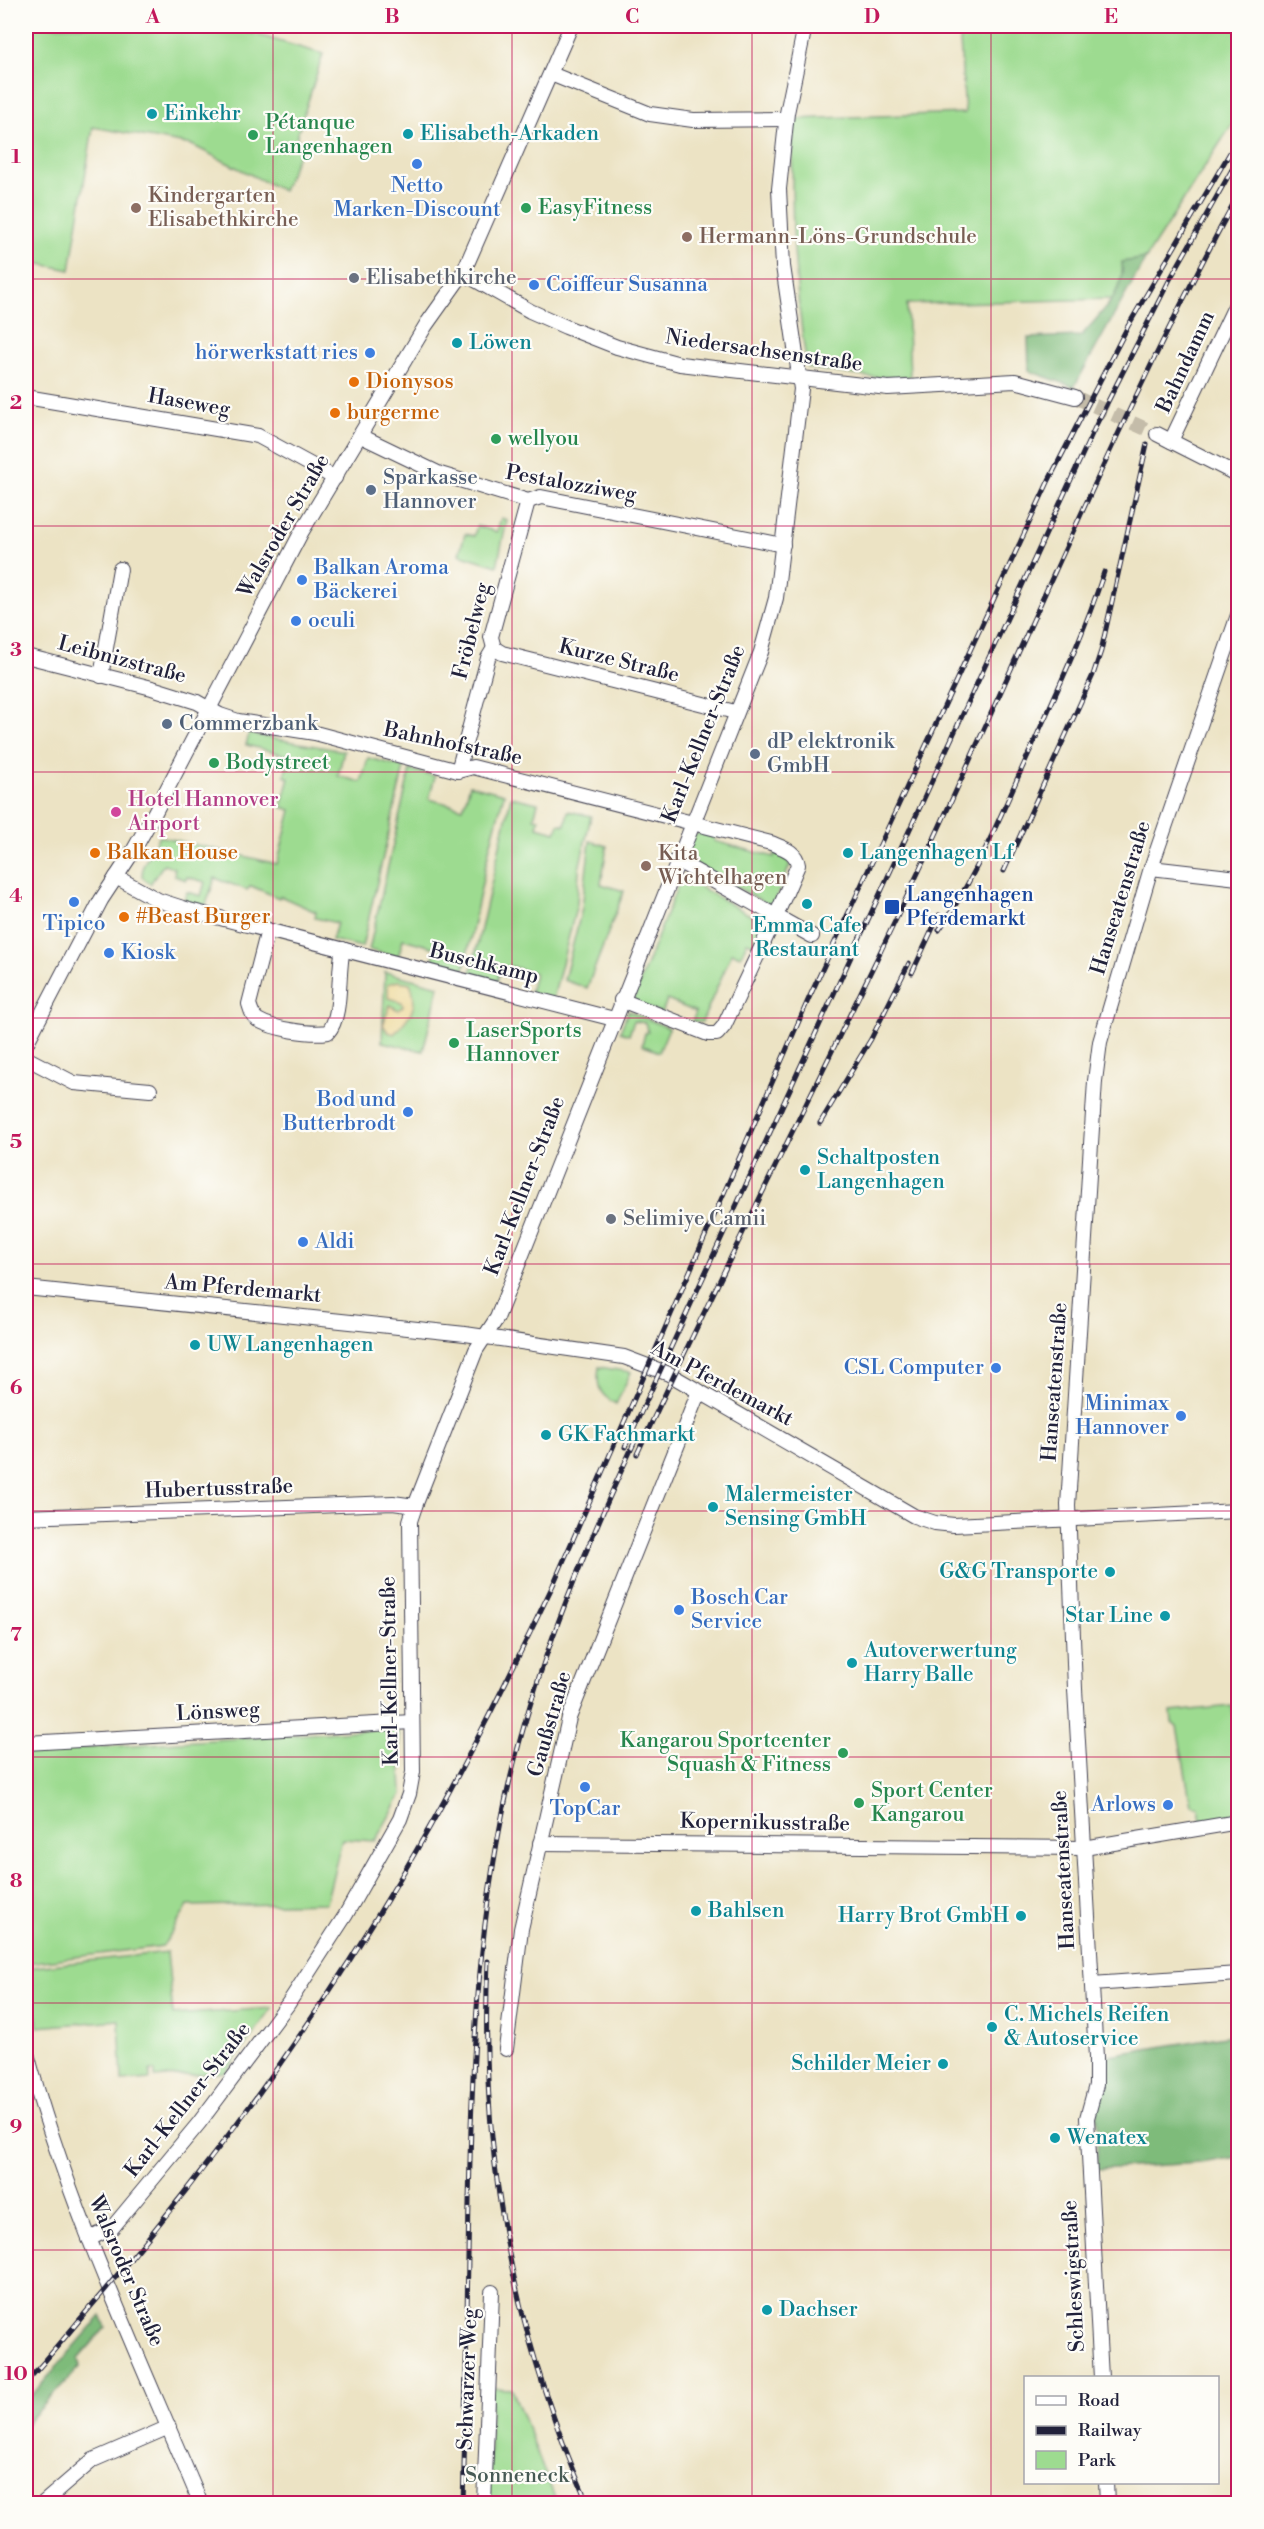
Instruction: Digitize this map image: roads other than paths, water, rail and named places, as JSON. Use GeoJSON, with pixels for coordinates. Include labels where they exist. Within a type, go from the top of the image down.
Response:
{"type":"FeatureCollection","features":[{"type":"Feature","properties":{"kind":"street","name":"Walsroder Straße"},"geometry":{"type":"LineString","coordinates":[[26,1044],[32,1014],[154,814],[207,708],[301,533],[426,325],[462,273],[571,26]]}},
{"type":"Feature","properties":{"kind":"street","name":"Karl-Kellner-Straße"},"geometry":{"type":"LineString","coordinates":[[89,2239],[112,2229],[199,2123],[288,2004],[345,1916],[400,1819],[409,1794],[413,1772],[410,1521],[474,1355],[495,1323],[760,652],[776,598],[794,464],[800,379],[784,281],[779,219],[786,119],[805,26]]}},
{"type":"Feature","properties":{"kind":"street"},"geometry":{"type":"LineString","coordinates":[[551,74],[650,114],[693,120],[786,119]]}},
{"type":"Feature","properties":{"kind":"street","name":"Niedersachsenstraße"},"geometry":{"type":"LineString","coordinates":[[462,273],[530,311],[617,347],[689,365],[888,388],[1016,381],[1075,397]]}},
{"type":"Feature","properties":{"kind":"street","name":"Bahndamm"},"geometry":{"type":"LineString","coordinates":[[1171,441],[1239,300]]}},
{"type":"Feature","properties":{"kind":"street","name":"Haseweg"},"geometry":{"type":"LineString","coordinates":[[26,398],[143,415],[155,421],[258,436],[335,478]]}},
{"type":"Feature","properties":{"kind":"street"},"geometry":{"type":"LineString","coordinates":[[1156,434],[1239,475]]}},
{"type":"Feature","properties":{"kind":"street","name":"Pestalozziweg"},"geometry":{"type":"LineString","coordinates":[[361,436],[440,474],[528,501],[541,497],[783,545]]}},
{"type":"Feature","properties":{"kind":"street","name":"Fröbelweg"},"geometry":{"type":"LineString","coordinates":[[458,771],[488,658],[494,648],[491,637],[528,501]]}},
{"type":"Feature","properties":{"kind":"street"},"geometry":{"type":"LineString","coordinates":[[101,676],[120,569]]}},
{"type":"Feature","properties":{"kind":"street","name":"Hanseatenstraße"},"geometry":{"type":"LineString","coordinates":[[1090,2173],[1087,2118],[1096,2074],[1069,1519],[1096,1071],[1100,1042],[1111,1001],[1151,868],[1239,615]]}},
{"type":"Feature","properties":{"kind":"street","name":"Kurze Straße"},"geometry":{"type":"LineString","coordinates":[[494,648],[735,712]]}},
{"type":"Feature","properties":{"kind":"street","name":"Leibnizstraße"},"geometry":{"type":"LineString","coordinates":[[26,656],[152,688],[207,708]]}},
{"type":"Feature","properties":{"kind":"street","name":"Bahnhofstraße"},"geometry":{"type":"LineString","coordinates":[[207,708],[238,721],[315,733],[458,771],[473,767],[771,843],[789,851],[797,858],[795,874],[776,916]]}},
{"type":"Feature","properties":{"kind":"street"},"geometry":{"type":"LineString","coordinates":[[676,860],[812,936]]}},
{"type":"Feature","properties":{"kind":"street"},"geometry":{"type":"LineString","coordinates":[[1151,868],[1239,878]]}},
{"type":"Feature","properties":{"kind":"street","name":"Buschkamp"},"geometry":{"type":"LineString","coordinates":[[116,878],[158,900],[614,1020]]}},
{"type":"Feature","properties":{"kind":"street"},"geometry":{"type":"LineString","coordinates":[[621,1000],[708,1034],[717,1034],[724,1026],[776,916]]}},
{"type":"Feature","properties":{"kind":"street"},"geometry":{"type":"LineString","coordinates":[[268,930],[249,1004],[251,1013],[258,1020],[307,1033],[328,1032],[335,1024],[338,1012],[338,969],[343,949]]}},
{"type":"Feature","properties":{"kind":"street"},"geometry":{"type":"LineString","coordinates":[[26,1058],[74,1083],[150,1090]]}},
{"type":"Feature","properties":{"kind":"street","name":"Am Pferdemarkt"},"geometry":{"type":"LineString","coordinates":[[26,1288],[485,1337],[641,1361],[699,1391],[914,1516],[935,1523],[954,1525],[1239,1511]]}},
{"type":"Feature","properties":{"kind":"street","name":"Gaußstraße"},"geometry":{"type":"LineString","coordinates":[[506,2049],[521,1929],[569,1718],[699,1391]]}},
{"type":"Feature","properties":{"kind":"street","name":"Hubertusstraße"},"geometry":{"type":"LineString","coordinates":[[26,1517],[393,1503],[415,1506]]}},
{"type":"Feature","properties":{"kind":"street","name":"Lönsweg"},"geometry":{"type":"LineString","coordinates":[[26,1743],[412,1722]]}},
{"type":"Feature","properties":{"kind":"street","name":"Kopernikusstraße"},"geometry":{"type":"LineString","coordinates":[[540,1843],[1084,1848],[1239,1822]]}},
{"type":"Feature","properties":{"kind":"street"},"geometry":{"type":"LineString","coordinates":[[1092,1984],[1239,1974]]}},
{"type":"Feature","properties":{"kind":"street","name":"Walsroder Straße"},"geometry":{"type":"LineString","coordinates":[[26,2050],[45,2119],[89,2239],[201,2504]]}},
{"type":"Feature","properties":{"kind":"street","name":"Schleswigstraße"},"geometry":{"type":"LineString","coordinates":[[1090,2173],[1101,2376]]}},
{"type":"Feature","properties":{"kind":"street","name":"Schwarzer Weg"},"geometry":{"type":"LineString","coordinates":[[484,2504],[492,2292]]}},
{"type":"Feature","properties":{"kind":"street"},"geometry":{"type":"LineString","coordinates":[[42,2504],[93,2460],[169,2427]]}},
{"type":"Feature","properties":{"kind":"street"},"geometry":{"type":"LineString","coordinates":[[1106,2484],[1107,2504]]}},
{"type":"Feature","properties":{"kind":"tunnel"},"geometry":{"type":"LineString","coordinates":[[1075,397],[1157,434]]}},
{"type":"Feature","properties":{"kind":"railway"},"geometry":{"type":"LineString","coordinates":[[26,2382],[184,2193],[297,2040],[399,1880],[460,1771],[553,1585],[809,998],[1049,480],[1128,326],[1238,139]]}},
{"type":"Feature","properties":{"kind":"railway"},"geometry":{"type":"LineString","coordinates":[[625,1447],[1097,423],[1169,281],[1238,159]]}},
{"type":"Feature","properties":{"kind":"railway"},"geometry":{"type":"LineString","coordinates":[[637,1454],[918,873],[1112,446],[1194,278],[1238,195]]}},
{"type":"Feature","properties":{"kind":"railway"},"geometry":{"type":"LineString","coordinates":[[1004,871],[1093,675],[1101,651],[1147,444]]}},
{"type":"Feature","properties":{"kind":"railway"},"geometry":{"type":"LineString","coordinates":[[939,930],[973,874],[992,835],[1075,650],[1104,572]]}},
{"type":"Feature","properties":{"kind":"railway"},"geometry":{"type":"LineString","coordinates":[[912,973],[939,915]]}},
{"type":"Feature","properties":{"kind":"railway"},"geometry":{"type":"LineString","coordinates":[[820,1123],[871,1039],[909,963]]}},
{"type":"Feature","properties":{"kind":"railway"},"geometry":{"type":"LineString","coordinates":[[463,2504],[472,2092],[479,1981],[492,1872],[514,1763],[538,1680],[583,1559],[635,1441]]}},
{"type":"Feature","properties":{"kind":"railway"},"geometry":{"type":"LineString","coordinates":[[488,1961],[489,2101],[506,2238],[539,2373],[588,2504]]}},
{"type":"Feature","properties":{"kind":"place","name":"Einkehr"},"geometry":{"type":"Point","coordinates":[152,114]}},
{"type":"Feature","properties":{"kind":"place","name":"Elisabeth-Arkaden"},"geometry":{"type":"Point","coordinates":[408,134]}},
{"type":"Feature","properties":{"kind":"place","name":"Pétanque Langenhagen"},"geometry":{"type":"Point","coordinates":[253,135]}},
{"type":"Feature","properties":{"kind":"place","name":"Netto Marken-Discount"},"geometry":{"type":"Point","coordinates":[417,164]}},
{"type":"Feature","properties":{"kind":"place","name":"Kindergarten Elisabethkirche"},"geometry":{"type":"Point","coordinates":[136,208]}},
{"type":"Feature","properties":{"kind":"place","name":"EasyFitness"},"geometry":{"type":"Point","coordinates":[526,208]}},
{"type":"Feature","properties":{"kind":"place","name":"Hermann-Löns-Grundschule"},"geometry":{"type":"Point","coordinates":[687,237]}},
{"type":"Feature","properties":{"kind":"place","name":"Elisabethkirche"},"geometry":{"type":"Point","coordinates":[354,278]}},
{"type":"Feature","properties":{"kind":"place","name":"Coiffeur Susanna"},"geometry":{"type":"Point","coordinates":[534,285]}},
{"type":"Feature","properties":{"kind":"place","name":"Löwen"},"geometry":{"type":"Point","coordinates":[457,343]}},
{"type":"Feature","properties":{"kind":"place","name":"hörwerkstatt ries"},"geometry":{"type":"Point","coordinates":[370,353]}},
{"type":"Feature","properties":{"kind":"place","name":"Dionysos"},"geometry":{"type":"Point","coordinates":[354,382]}},
{"type":"Feature","properties":{"kind":"place","name":"burgerme"},"geometry":{"type":"Point","coordinates":[335,413]}},
{"type":"Feature","properties":{"kind":"place","name":"wellyou"},"geometry":{"type":"Point","coordinates":[496,439]}},
{"type":"Feature","properties":{"kind":"place","name":"Sparkasse Hannover"},"geometry":{"type":"Point","coordinates":[371,490]}},
{"type":"Feature","properties":{"kind":"place","name":"Balkan Aroma Bäckerei"},"geometry":{"type":"Point","coordinates":[302,580]}},
{"type":"Feature","properties":{"kind":"place","name":"oculi"},"geometry":{"type":"Point","coordinates":[296,621]}},
{"type":"Feature","properties":{"kind":"place","name":"Commerzbank"},"geometry":{"type":"Point","coordinates":[167,724]}},
{"type":"Feature","properties":{"kind":"place","name":"dP elektronik GmbH"},"geometry":{"type":"Point","coordinates":[755,754]}},
{"type":"Feature","properties":{"kind":"place","name":"Bodystreet"},"geometry":{"type":"Point","coordinates":[214,763]}},
{"type":"Feature","properties":{"kind":"place","name":"Hotel Hannover Airport"},"geometry":{"type":"Point","coordinates":[116,812]}},
{"type":"Feature","properties":{"kind":"place","name":"Balkan House"},"geometry":{"type":"Point","coordinates":[95,853]}},
{"type":"Feature","properties":{"kind":"place","name":"Langenhagen Lf"},"geometry":{"type":"Point","coordinates":[848,853]}},
{"type":"Feature","properties":{"kind":"place","name":"Kita Wichtelhagen"},"geometry":{"type":"Point","coordinates":[646,866]}},
{"type":"Feature","properties":{"kind":"place","name":"Tipico"},"geometry":{"type":"Point","coordinates":[74,902]}},
{"type":"Feature","properties":{"kind":"place","name":"Emma Cafe Restaurant"},"geometry":{"type":"Point","coordinates":[807,904]}},
{"type":"Feature","properties":{"kind":"place","name":"Langenhagen Pferdemarkt"},"geometry":{"type":"Point","coordinates":[892,907]}},
{"type":"Feature","properties":{"kind":"place","name":"#Beast Burger"},"geometry":{"type":"Point","coordinates":[124,917]}},
{"type":"Feature","properties":{"kind":"place","name":"Kiosk"},"geometry":{"type":"Point","coordinates":[109,953]}},
{"type":"Feature","properties":{"kind":"place","name":"LaserSports Hannover"},"geometry":{"type":"Point","coordinates":[454,1043]}},
{"type":"Feature","properties":{"kind":"place","name":"Bod und Butterbrodt"},"geometry":{"type":"Point","coordinates":[408,1112]}},
{"type":"Feature","properties":{"kind":"place","name":"Schaltposten Langenhagen"},"geometry":{"type":"Point","coordinates":[805,1170]}},
{"type":"Feature","properties":{"kind":"place","name":"Selimiye Camii"},"geometry":{"type":"Point","coordinates":[611,1219]}},
{"type":"Feature","properties":{"kind":"place","name":"Aldi"},"geometry":{"type":"Point","coordinates":[303,1242]}},
{"type":"Feature","properties":{"kind":"place","name":"UW Langenhagen"},"geometry":{"type":"Point","coordinates":[195,1345]}},
{"type":"Feature","properties":{"kind":"place","name":"CSL Computer"},"geometry":{"type":"Point","coordinates":[996,1368]}},
{"type":"Feature","properties":{"kind":"place","name":"Minimax Hannover"},"geometry":{"type":"Point","coordinates":[1181,1416]}},
{"type":"Feature","properties":{"kind":"place","name":"GK Fachmarkt"},"geometry":{"type":"Point","coordinates":[546,1435]}},
{"type":"Feature","properties":{"kind":"place","name":"Malermeister Sensing GmbH"},"geometry":{"type":"Point","coordinates":[713,1507]}},
{"type":"Feature","properties":{"kind":"place","name":"G&G Transporte"},"geometry":{"type":"Point","coordinates":[1110,1572]}},
{"type":"Feature","properties":{"kind":"place","name":"Bosch Car Service"},"geometry":{"type":"Point","coordinates":[679,1610]}},
{"type":"Feature","properties":{"kind":"place","name":"Star Line"},"geometry":{"type":"Point","coordinates":[1165,1616]}},
{"type":"Feature","properties":{"kind":"place","name":"Autoverwertung Harry Balle"},"geometry":{"type":"Point","coordinates":[852,1663]}},
{"type":"Feature","properties":{"kind":"place","name":"Kangarou Sportcenter Squash & Fitness"},"geometry":{"type":"Point","coordinates":[843,1753]}},
{"type":"Feature","properties":{"kind":"place","name":"TopCar"},"geometry":{"type":"Point","coordinates":[585,1787]}},
{"type":"Feature","properties":{"kind":"place","name":"Sport Center Kangarou"},"geometry":{"type":"Point","coordinates":[859,1803]}},
{"type":"Feature","properties":{"kind":"place","name":"Arlows"},"geometry":{"type":"Point","coordinates":[1168,1805]}},
{"type":"Feature","properties":{"kind":"place","name":"Bahlsen"},"geometry":{"type":"Point","coordinates":[696,1911]}},
{"type":"Feature","properties":{"kind":"place","name":"Harry Brot GmbH"},"geometry":{"type":"Point","coordinates":[1021,1916]}},
{"type":"Feature","properties":{"kind":"place","name":"C. Michels Reifen & Autoservice"},"geometry":{"type":"Point","coordinates":[992,2027]}},
{"type":"Feature","properties":{"kind":"place","name":"Schilder Meier"},"geometry":{"type":"Point","coordinates":[943,2064]}},
{"type":"Feature","properties":{"kind":"place","name":"Wenatex"},"geometry":{"type":"Point","coordinates":[1055,2138]}},
{"type":"Feature","properties":{"kind":"place","name":"Dachser"},"geometry":{"type":"Point","coordinates":[767,2310]}},
{"type":"Feature","properties":{"kind":"park label","name":"Sonneneck"},"geometry":{"type":"Point","coordinates":[517,2476]}}]}
